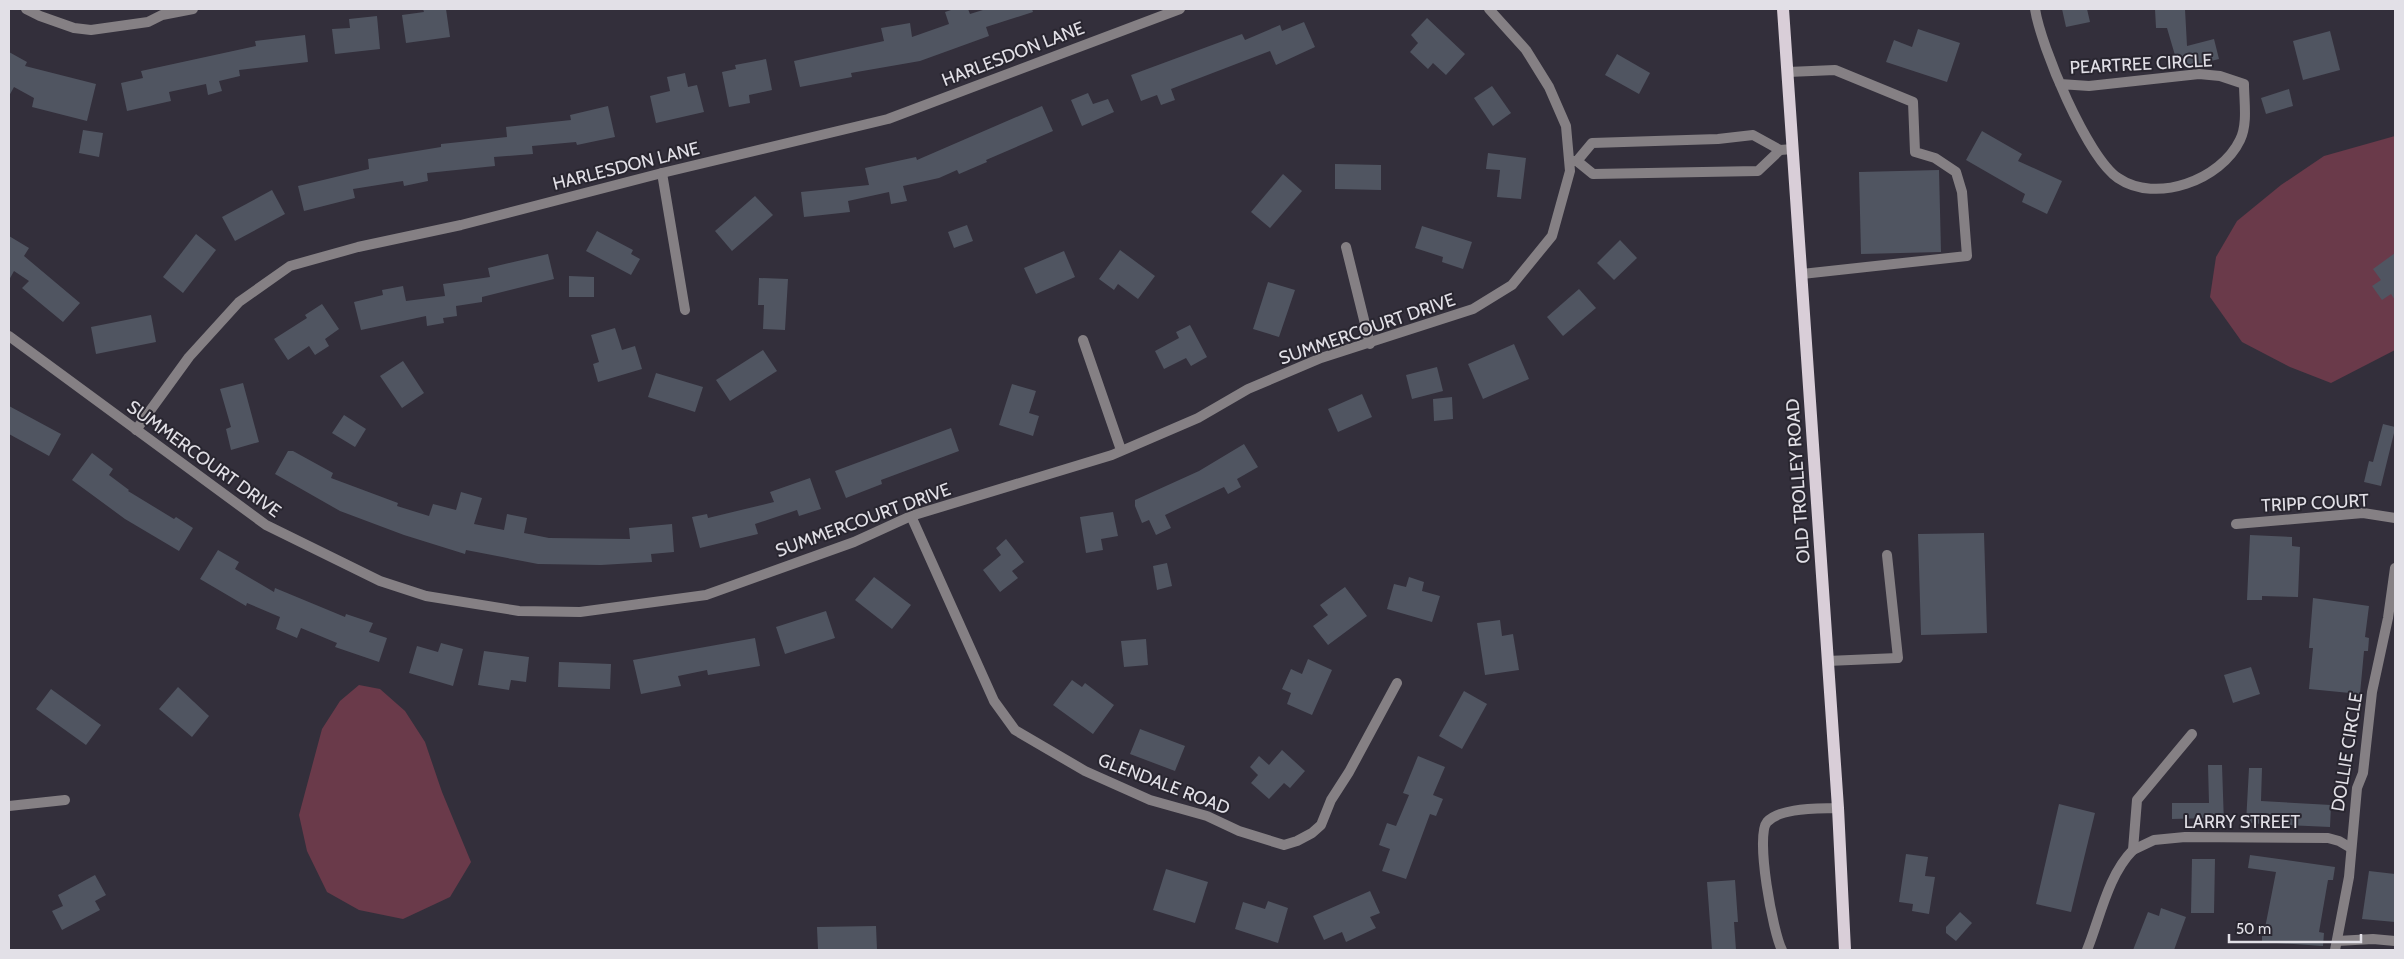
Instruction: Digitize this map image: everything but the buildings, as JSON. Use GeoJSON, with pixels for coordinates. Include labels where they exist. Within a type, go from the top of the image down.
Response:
{"type":"FeatureCollection","features":[{"type":"Feature","properties":{"kind":"main road","name":"OLD TROLLEY ROAD"},"geometry":{"type":"LineString","coordinates":[[1784,10],[1846,950]]}},
{"type":"Feature","properties":{"kind":"street"},"geometry":{"type":"LineString","coordinates":[[26,9],[74,28],[91,30],[148,22],[162,15],[193,9]]}},
{"type":"Feature","properties":{"kind":"street","name":"HARLESDON LANE"},"geometry":{"type":"LineString","coordinates":[[136,430],[189,357],[239,302],[290,266],[358,247],[461,224],[662,173],[888,119],[1180,9]]}},
{"type":"Feature","properties":{"kind":"street","name":"SUMMERCOURT DRIVE"},"geometry":{"type":"LineString","coordinates":[[9,336],[266,526],[380,581],[426,596],[519,611],[580,612],[706,596],[854,542],[912,516],[1091,462],[1198,418],[1248,389],[1321,358],[1370,344],[1473,309],[1512,284],[1552,236],[1566,192],[1573,160],[1566,126],[1550,87],[1526,50],[1489,9]]}},
{"type":"Feature","properties":{"kind":"street","name":"PEARTREE CIRCLE"},"geometry":{"type":"LineString","coordinates":[[2035,9],[2042,38],[2060,84],[2098,154],[2118,178],[2133,185],[2151,189],[2181,185],[2221,165],[2240,139],[2245,114],[2244,84],[2220,76],[2180,76],[2089,86],[2060,84]]}},
{"type":"Feature","properties":{"kind":"street"},"geometry":{"type":"LineString","coordinates":[[1788,72],[1835,70],[1913,102],[1915,152],[1935,158],[1956,172],[1962,192],[1967,256],[1802,274]]}},
{"type":"Feature","properties":{"kind":"street"},"geometry":{"type":"LineString","coordinates":[[1780,150],[1758,171],[1593,174],[1573,160],[1592,144],[1718,139],[1753,135],[1780,150],[1793,149]]}},
{"type":"Feature","properties":{"kind":"street"},"geometry":{"type":"LineString","coordinates":[[662,173],[685,310]]}},
{"type":"Feature","properties":{"kind":"street"},"geometry":{"type":"LineString","coordinates":[[1346,246],[1370,344]]}},
{"type":"Feature","properties":{"kind":"street"},"geometry":{"type":"LineString","coordinates":[[1083,340],[1121,450]]}},
{"type":"Feature","properties":{"kind":"street","name":"TRIPP COURT"},"geometry":{"type":"LineString","coordinates":[[2236,524],[2362,513],[2395,518]]}},
{"type":"Feature","properties":{"kind":"street","name":"GLENDALE ROAD"},"geometry":{"type":"LineString","coordinates":[[912,516],[990,693],[1015,730],[1093,775],[1150,800],[1207,816],[1239,831],[1284,846],[1312,834],[1321,825],[1331,800],[1349,772],[1397,683]]}},
{"type":"Feature","properties":{"kind":"street"},"geometry":{"type":"LineString","coordinates":[[1827,661],[1898,658],[1887,555]]}},
{"type":"Feature","properties":{"kind":"street","name":"DOLLIE CIRCLE"},"geometry":{"type":"LineString","coordinates":[[2336,946],[2349,877],[2357,788],[2363,773],[2372,692],[2388,618],[2395,568]]}},
{"type":"Feature","properties":{"kind":"street"},"geometry":{"type":"LineString","coordinates":[[2087,950],[2112,882],[2124,859],[2133,850],[2137,800],[2192,734]]}},
{"type":"Feature","properties":{"kind":"street"},"geometry":{"type":"LineString","coordinates":[[9,806],[65,800]]}},
{"type":"Feature","properties":{"kind":"street"},"geometry":{"type":"LineString","coordinates":[[1782,950],[1775,937],[1766,876],[1763,830],[1766,822],[1775,816],[1795,810],[1838,808]]}},
{"type":"Feature","properties":{"kind":"street","name":"LARRY STREET"},"geometry":{"type":"LineString","coordinates":[[2133,850],[2154,840],[2185,837],[2328,838],[2339,841],[2351,848]]}},
{"type":"Feature","properties":{"kind":"street"},"geometry":{"type":"LineString","coordinates":[[2336,946],[2373,939],[2395,941]]}},
{"type":"Feature","properties":{"kind":"shaded area"},"geometry":{"type":"Polygon","coordinates":[[[2395,136],[2395,350],[2331,383],[2290,367],[2242,342],[2210,297],[2216,257],[2237,221],[2281,185],[2324,156],[2395,136]]]}},
{"type":"Feature","properties":{"kind":"shaded area"},"geometry":{"type":"Polygon","coordinates":[[[359,685],[380,689],[405,711],[425,742],[442,792],[471,862],[450,897],[403,919],[359,910],[327,892],[307,851],[299,815],[322,729],[340,701],[359,685]]]}}]}
